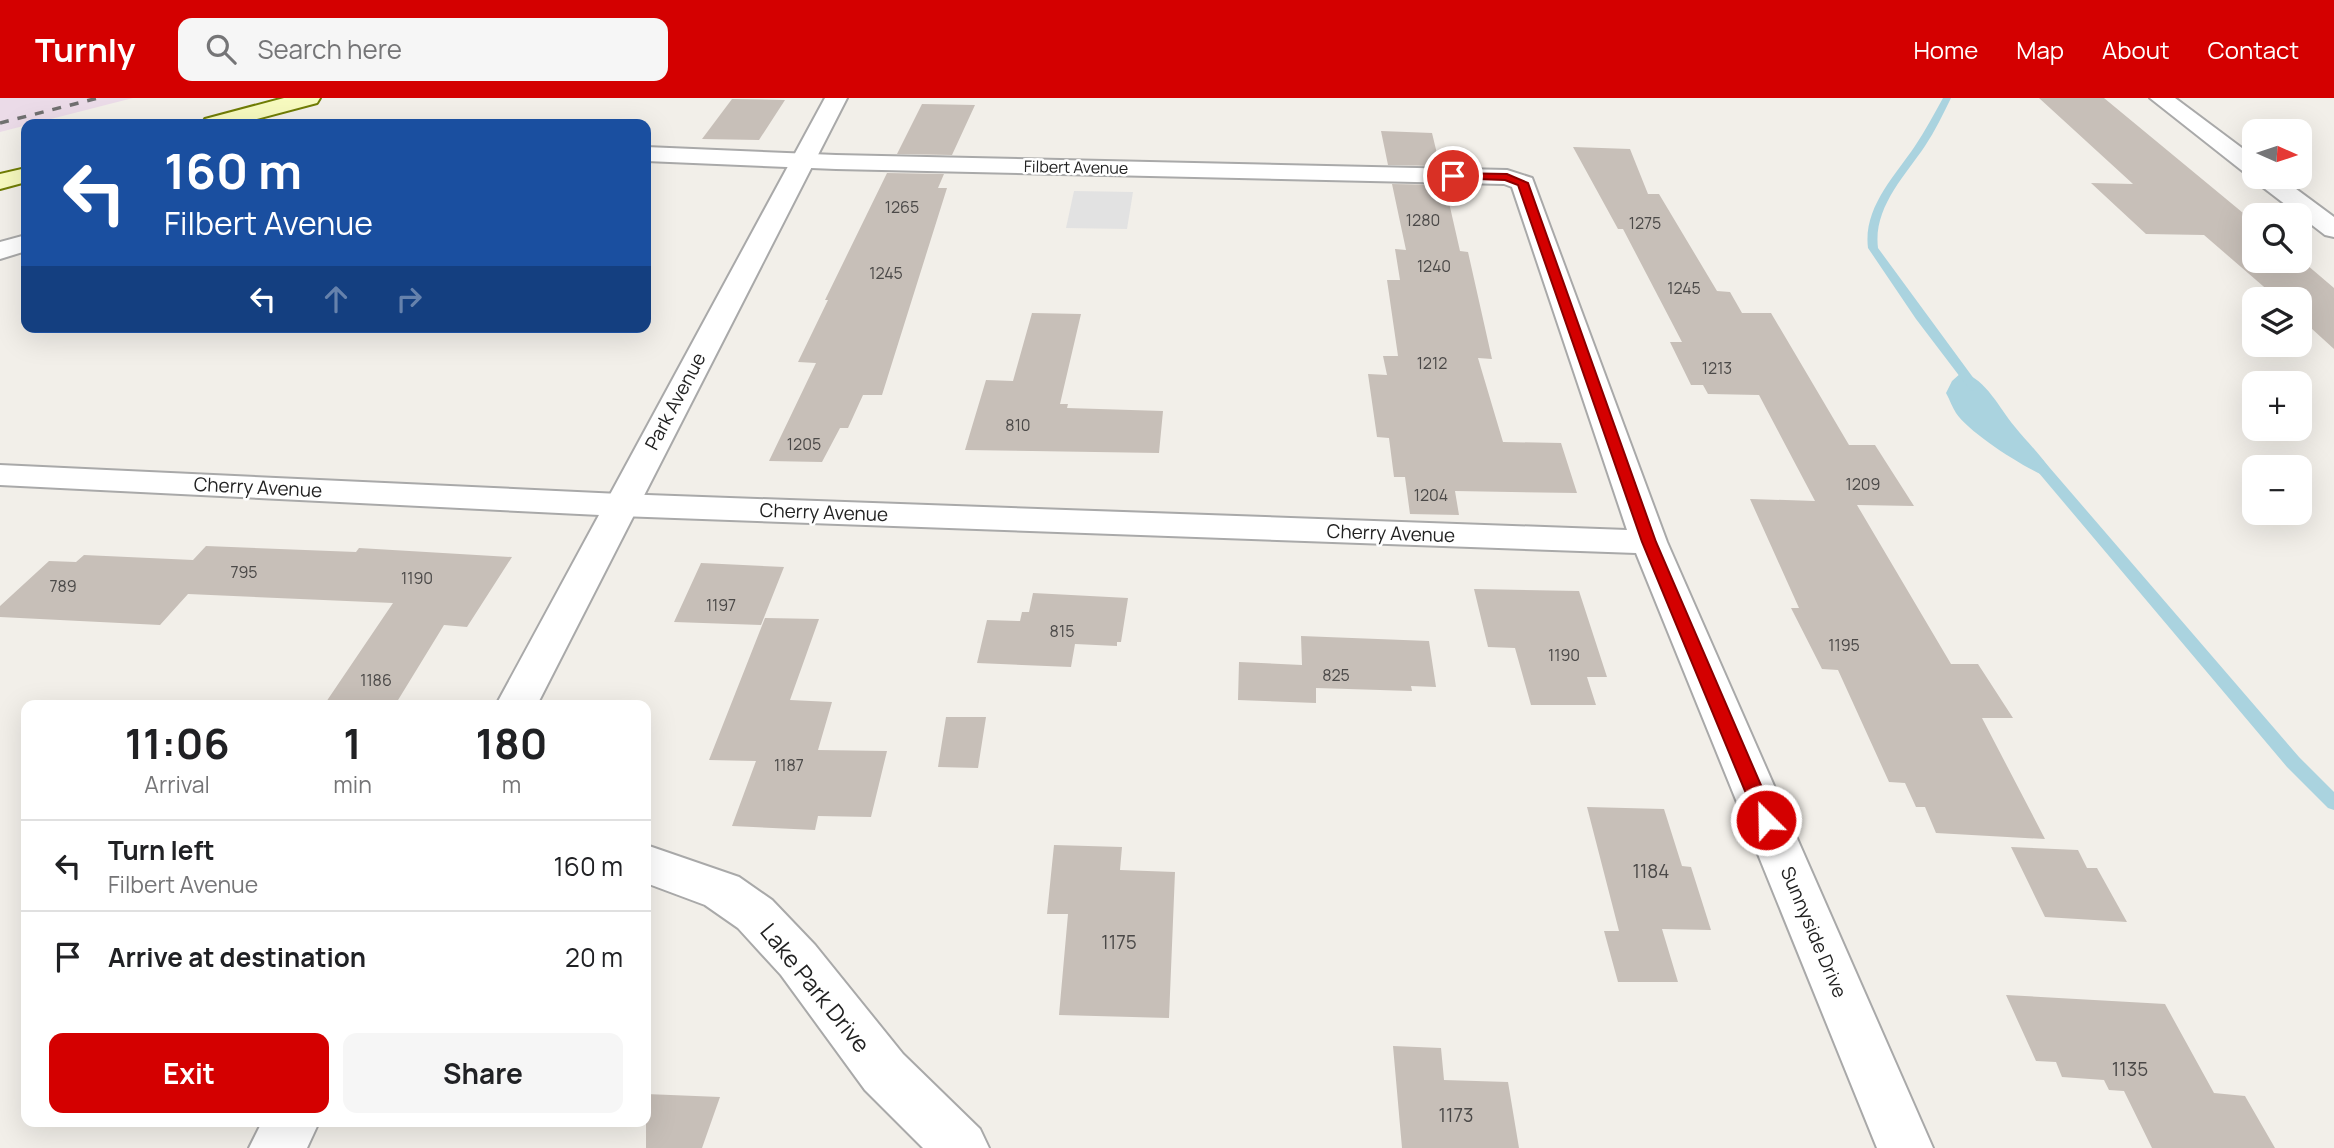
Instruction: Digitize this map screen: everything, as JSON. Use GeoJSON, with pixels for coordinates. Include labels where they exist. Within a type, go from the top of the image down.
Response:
{"type":"FeatureCollection","features":[{"type":"Feature","properties":{"kind":"main road"},"geometry":{"type":"LineString","coordinates":[[231,119],[309,98]]}},
{"type":"Feature","properties":{"kind":"main road"},"geometry":{"type":"LineString","coordinates":[[0,182],[21,176]]}},
{"type":"Feature","properties":{"kind":"street","name":"Park Avenue"},"geometry":{"type":"LineString","coordinates":[[519,700],[836,98]]}},
{"type":"Feature","properties":{"kind":"street"},"geometry":{"type":"LineString","coordinates":[[2161,98],[2242,159]]}},
{"type":"Feature","properties":{"kind":"street","name":"Filbert Avenue"},"geometry":{"type":"LineString","coordinates":[[651,155],[1507,177]]}},
{"type":"Feature","properties":{"kind":"street","name":"Sunnyside Drive"},"geometry":{"type":"LineString","coordinates":[[1507,177],[1523,183],[1649,542],[1905,1148]]}},
{"type":"Feature","properties":{"kind":"street"},"geometry":{"type":"LineString","coordinates":[[2281,189],[2334,229]]}},
{"type":"Feature","properties":{"kind":"street"},"geometry":{"type":"LineString","coordinates":[[0,251],[21,245]]}},
{"type":"Feature","properties":{"kind":"street","name":"Cherry Avenue"},"geometry":{"type":"LineString","coordinates":[[0,475],[621,505],[1649,542]]}},
{"type":"Feature","properties":{"kind":"street","name":"Lake Park Drive"},"geometry":{"type":"LineString","coordinates":[[651,866],[723,891],[755,914],[798,960],[884,1072],[961,1148]]}},
{"type":"Feature","properties":{"kind":"street"},"geometry":{"type":"LineString","coordinates":[[277,1148],[289,1127]]}},
{"type":"Feature","properties":{"kind":"shaded area"},"geometry":{"type":"Polygon","coordinates":[[[0,98],[133,98],[51,119],[21,119],[21,127],[0,132],[0,98]]]}},
{"type":"Feature","properties":{"kind":"shaded area"},"geometry":{"type":"Polygon","coordinates":[[[1074,191],[1133,192],[1127,229],[1066,228],[1074,191]]]}},
{"type":"Feature","properties":{"kind":"water"},"geometry":{"type":"Polygon","coordinates":[[[1962,372],[1979,381],[1992,395],[2049,467],[2053,474],[2052,479],[2001,451],[1963,422],[1946,393],[1952,381],[1962,372]]]}},
{"type":"Feature","properties":{"kind":"building"},"geometry":{"type":"Polygon","coordinates":[[[2039,98],[2104,98],[2242,212],[2242,268],[2204,235],[2146,234],[2091,183],[2133,184],[2039,98]]]}},
{"type":"Feature","properties":{"kind":"building"},"geometry":{"type":"Polygon","coordinates":[[[732,99],[785,100],[759,140],[702,139],[732,99]]]}},
{"type":"Feature","properties":{"kind":"building"},"geometry":{"type":"Polygon","coordinates":[[[922,104],[975,105],[952,155],[897,154],[922,104]]]}},
{"type":"Feature","properties":{"kind":"building"},"geometry":{"type":"Polygon","coordinates":[[[1381,131],[1432,133],[1440,166],[1388,165],[1381,131]]]}},
{"type":"Feature","properties":{"kind":"building"},"geometry":{"type":"Polygon","coordinates":[[[1573,147],[1630,149],[1648,194],[1659,194],[1717,291],[1730,292],[1742,313],[1771,313],[1849,445],[1875,445],[1914,506],[1857,505],[1951,664],[1978,664],[2013,718],[1982,718],[2045,839],[1936,833],[1925,807],[1916,807],[1905,783],[1889,782],[1838,670],[1822,669],[1791,608],[1799,608],[1750,499],[1815,501],[1759,395],[1708,394],[1703,385],[1691,385],[1670,342],[1682,342],[1623,229],[1618,229],[1573,147]]]}},
{"type":"Feature","properties":{"kind":"building"},"geometry":{"type":"Polygon","coordinates":[[[887,173],[944,174],[938,188],[947,188],[882,395],[863,395],[848,428],[840,428],[822,462],[769,461],[816,363],[798,362],[887,173]]]}},
{"type":"Feature","properties":{"kind":"building"},"geometry":{"type":"Polygon","coordinates":[[[1392,184],[1445,185],[1460,251],[1468,252],[1492,359],[1478,358],[1503,442],[1561,443],[1577,493],[1455,491],[1459,515],[1410,514],[1405,477],[1394,477],[1389,438],[1377,437],[1368,374],[1387,375],[1383,356],[1398,356],[1387,280],[1400,280],[1395,249],[1406,250],[1392,184]]]}},
{"type":"Feature","properties":{"kind":"building"},"geometry":{"type":"Polygon","coordinates":[[[2312,269],[2334,288],[2334,349],[2312,329],[2312,287],[2264,287],[2248,273],[2312,273],[2312,269]]]}},
{"type":"Feature","properties":{"kind":"building"},"geometry":{"type":"Polygon","coordinates":[[[1032,313],[1081,314],[1060,404],[1068,404],[1067,408],[1163,411],[1159,453],[965,450],[986,380],[1013,381],[1032,313]]]}},
{"type":"Feature","properties":{"kind":"building"},"geometry":{"type":"Polygon","coordinates":[[[206,546],[356,552],[359,548],[512,557],[467,627],[444,625],[398,700],[327,700],[393,603],[188,594],[160,625],[0,617],[0,606],[49,561],[76,562],[84,555],[193,560],[206,546]]]}},
{"type":"Feature","properties":{"kind":"building"},"geometry":{"type":"Polygon","coordinates":[[[701,563],[784,567],[761,625],[674,622],[701,563]]]}},
{"type":"Feature","properties":{"kind":"building"},"geometry":{"type":"Polygon","coordinates":[[[1474,589],[1579,591],[1607,677],[1587,677],[1596,705],[1531,705],[1515,648],[1488,647],[1474,589]]]}},
{"type":"Feature","properties":{"kind":"building"},"geometry":{"type":"Polygon","coordinates":[[[1033,593],[1128,598],[1121,642],[1117,642],[1117,646],[1075,644],[1071,667],[977,663],[987,620],[1020,621],[1022,612],[1029,612],[1033,593]]]}},
{"type":"Feature","properties":{"kind":"building"},"geometry":{"type":"Polygon","coordinates":[[[765,618],[819,619],[790,700],[832,702],[818,750],[887,751],[871,817],[818,816],[815,830],[732,826],[756,761],[709,760],[765,618]]]}},
{"type":"Feature","properties":{"kind":"building"},"geometry":{"type":"Polygon","coordinates":[[[1301,636],[1429,641],[1436,687],[1411,686],[1412,691],[1316,688],[1316,703],[1238,700],[1239,662],[1302,665],[1301,636]]]}},
{"type":"Feature","properties":{"kind":"building"},"geometry":{"type":"Polygon","coordinates":[[[946,717],[986,717],[978,768],[938,767],[946,717]]]}},
{"type":"Feature","properties":{"kind":"building"},"geometry":{"type":"Polygon","coordinates":[[[1587,807],[1664,809],[1682,866],[1691,867],[1711,930],[1662,929],[1678,982],[1618,982],[1604,931],[1619,931],[1587,807]]]}},
{"type":"Feature","properties":{"kind":"building"},"geometry":{"type":"Polygon","coordinates":[[[1054,845],[1122,847],[1120,870],[1175,872],[1169,1018],[1059,1015],[1068,914],[1047,914],[1054,845]]]}},
{"type":"Feature","properties":{"kind":"building"},"geometry":{"type":"Polygon","coordinates":[[[2011,847],[2078,850],[2087,868],[2097,868],[2127,922],[2045,917],[2011,847]]]}},
{"type":"Feature","properties":{"kind":"building"},"geometry":{"type":"Polygon","coordinates":[[[2006,995],[2165,1004],[2214,1093],[2245,1096],[2275,1148],[2152,1148],[2124,1091],[2109,1090],[2104,1080],[2062,1077],[2056,1062],[2036,1061],[2006,995]]]}},
{"type":"Feature","properties":{"kind":"building"},"geometry":{"type":"Polygon","coordinates":[[[1393,1046],[1441,1048],[1444,1080],[1508,1082],[1519,1148],[1402,1148],[1393,1046]]]}},
{"type":"Feature","properties":{"kind":"building"},"geometry":{"type":"Polygon","coordinates":[[[651,1094],[720,1097],[702,1148],[646,1148],[646,1127],[651,1127],[651,1094]]]}},
{"type":"Feature","properties":{"kind":"waterway"},"geometry":{"type":"LineString","coordinates":[[1947,98],[1924,140],[1879,208],[1871,235],[1873,248],[1974,387]]}},
{"type":"Feature","properties":{"kind":"waterway"},"geometry":{"type":"LineString","coordinates":[[2038,463],[2293,762],[2334,803]]}},
{"type":"Feature","properties":{"kind":"railway"},"geometry":{"type":"LineString","coordinates":[[0,123],[98,98]]}},
{"type":"Feature","properties":{"kind":"route"},"geometry":{"type":"LineString","coordinates":[[1453,176],[1507,177],[1523,183],[1649,542],[1766,820]]}}]}
